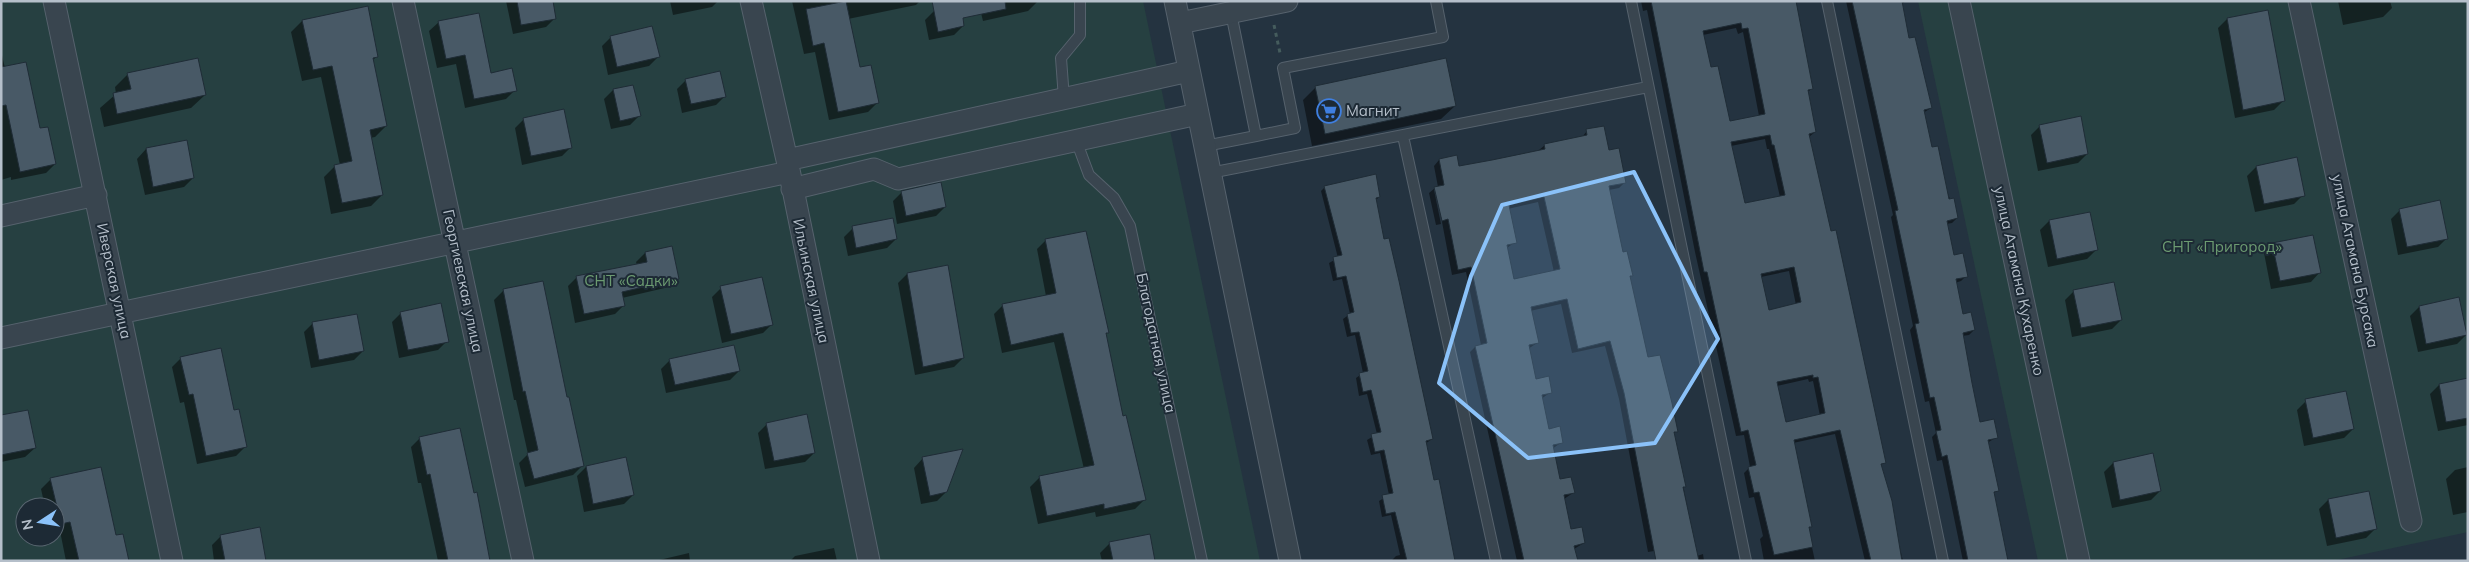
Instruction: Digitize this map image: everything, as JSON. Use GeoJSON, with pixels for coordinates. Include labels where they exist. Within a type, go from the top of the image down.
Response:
{"type":"FeatureCollection","features":[{"type":"Feature","properties":{"kind":"street","name":"Иверская улица"},"geometry":{"type":"LineString","coordinates":[[54,1],[172,561]]}},
{"type":"Feature","properties":{"kind":"street","name":"Георгиевская улица"},"geometry":{"type":"LineString","coordinates":[[403,1],[523,561]]}},
{"type":"Feature","properties":{"kind":"street","name":"Ильинская улица"},"geometry":{"type":"LineString","coordinates":[[751,1],[789,174],[869,561]]}},
{"type":"Feature","properties":{"kind":"street"},"geometry":{"type":"LineString","coordinates":[[1175,1],[1290,561]]}},
{"type":"Feature","properties":{"kind":"street"},"geometry":{"type":"LineString","coordinates":[[1180,24],[1287,1]]}},
{"type":"Feature","properties":{"kind":"street","name":"улица Атамана Кухаренко"},"geometry":{"type":"LineString","coordinates":[[1959,1],[2079,561]]}},
{"type":"Feature","properties":{"kind":"street","name":"улица Атамана Бурсака"},"geometry":{"type":"LineString","coordinates":[[2299,1],[2411,521]]}},
{"type":"Feature","properties":{"kind":"street"},"geometry":{"type":"LineString","coordinates":[[1,338],[789,174],[1064,99],[1189,71]]}},
{"type":"Feature","properties":{"kind":"street"},"geometry":{"type":"LineString","coordinates":[[789,174],[874,169],[898,179],[1198,114]]}},
{"type":"Feature","properties":{"kind":"street"},"geometry":{"type":"LineString","coordinates":[[1,216],[96,195]]}},
{"type":"Feature","properties":{"kind":"lane"},"geometry":{"type":"LineString","coordinates":[[1064,99],[1061,58],[1080,34],[1080,1]]}},
{"type":"Feature","properties":{"kind":"lane"},"geometry":{"type":"LineString","coordinates":[[1205,146],[1294,128],[1283,68],[1443,37],[1436,1]]}},
{"type":"Feature","properties":{"kind":"lane"},"geometry":{"type":"LineString","coordinates":[[1631,1],[1746,561]]}},
{"type":"Feature","properties":{"kind":"lane"},"geometry":{"type":"LineString","coordinates":[[1826,1],[1943,561]]}},
{"type":"Feature","properties":{"kind":"lane"},"geometry":{"type":"LineString","coordinates":[[1231,13],[1256,136]]}},
{"type":"Feature","properties":{"kind":"lane"},"geometry":{"type":"LineString","coordinates":[[1210,173],[1648,87]]}},
{"type":"Feature","properties":{"kind":"lane"},"geometry":{"type":"LineString","coordinates":[[1403,136],[1496,561]]}},
{"type":"Feature","properties":{"kind":"lane","name":"Благодатная улица"},"geometry":{"type":"LineString","coordinates":[[1076,140],[1089,175],[1114,198],[1130,226],[1202,561]]}},
{"type":"Feature","properties":{"kind":"highlighted area"},"geometry":{"type":"Polygon","coordinates":[[[1634,172],[1668,236],[1718,339],[1655,443],[1528,458],[1439,383],[1471,276],[1502,205],[1634,172]]]}},
{"type":"Feature","properties":{"kind":"green space","name":"СНТ «Садки»"},"geometry":{"type":"Polygon","coordinates":[[[1,1],[1143,1],[1260,561],[1,561],[1,1]]]}},
{"type":"Feature","properties":{"kind":"green space","name":"СНТ «Пригород»"},"geometry":{"type":"Polygon","coordinates":[[[1918,1],[2468,1],[2468,532],[2332,561],[2038,561],[1918,1]]]}},
{"type":"Feature","properties":{"kind":"building"},"geometry":{"type":"Polygon","coordinates":[[[517,1],[553,1],[556,19],[521,25],[517,1]]]}},
{"type":"Feature","properties":{"kind":"building"},"geometry":{"type":"Polygon","coordinates":[[[846,1],[860,67],[871,65],[879,103],[838,112],[824,43],[813,46],[806,9],[846,1]]]}},
{"type":"Feature","properties":{"kind":"building"},"geometry":{"type":"Polygon","coordinates":[[[932,1],[1005,1],[1006,9],[963,18],[964,26],[938,32],[932,1]]]}},
{"type":"Feature","properties":{"kind":"building"},"geometry":{"type":"Polygon","coordinates":[[[1651,1],[1796,1],[1813,89],[1808,90],[1816,132],[1809,134],[1831,231],[1836,230],[1886,463],[1881,464],[1892,501],[1902,561],[1871,561],[1840,430],[1794,440],[1812,527],[1809,527],[1813,547],[1774,555],[1759,492],[1754,493],[1748,467],[1756,465],[1748,430],[1741,432],[1707,272],[1704,272],[1651,1]],[[1741,23],[1703,31],[1711,67],[1718,66],[1730,121],[1765,114],[1748,28],[1742,29],[1741,23]],[[1770,135],[1731,142],[1745,203],[1785,195],[1770,135]],[[1794,267],[1761,274],[1769,310],[1801,302],[1794,267]],[[1813,375],[1777,382],[1786,422],[1825,413],[1818,377],[1813,378],[1813,375]]]}},
{"type":"Feature","properties":{"kind":"building"},"geometry":{"type":"Polygon","coordinates":[[[1852,1],[1902,1],[1909,38],[1915,37],[1932,108],[1924,110],[1932,147],[1938,146],[1949,199],[1954,198],[1958,218],[1947,221],[1954,255],[1963,253],[1968,277],[1956,279],[1963,314],[1971,312],[1975,330],[1963,333],[1980,422],[1994,419],[1998,438],[1988,440],[1999,491],[1994,492],[2008,561],[1968,561],[1947,455],[1942,457],[1936,431],[1941,430],[1934,397],[1930,398],[1915,324],[1919,323],[1895,211],[1898,210],[1852,1]]]}},
{"type":"Feature","properties":{"kind":"building"},"geometry":{"type":"Polygon","coordinates":[[[368,6],[378,57],[373,58],[387,126],[370,130],[383,195],[342,203],[334,165],[352,161],[332,66],[313,70],[302,20],[368,6]]]}},
{"type":"Feature","properties":{"kind":"building"},"geometry":{"type":"Polygon","coordinates":[[[2268,10],[2285,101],[2243,110],[2227,18],[2268,10]]]}},
{"type":"Feature","properties":{"kind":"building"},"geometry":{"type":"Polygon","coordinates":[[[479,13],[491,73],[512,68],[517,91],[474,99],[465,55],[446,59],[438,21],[479,13]]]}},
{"type":"Feature","properties":{"kind":"building"},"geometry":{"type":"Polygon","coordinates":[[[652,26],[660,57],[617,67],[610,36],[652,26]]]}},
{"type":"Feature","properties":{"kind":"building"},"geometry":{"type":"Polygon","coordinates":[[[198,58],[206,95],[117,114],[113,93],[131,89],[127,73],[198,58]]]}},
{"type":"Feature","properties":{"kind":"building"},"geometry":{"type":"Polygon","coordinates":[[[1446,58],[1456,106],[1325,134],[1315,86],[1446,58]]]}},
{"type":"Feature","properties":{"kind":"building"},"geometry":{"type":"Polygon","coordinates":[[[26,62],[40,128],[48,127],[56,164],[20,172],[6,105],[1,106],[1,67],[26,62]]]}},
{"type":"Feature","properties":{"kind":"building"},"geometry":{"type":"Polygon","coordinates":[[[720,71],[726,97],[691,104],[685,79],[720,71]]]}},
{"type":"Feature","properties":{"kind":"building"},"geometry":{"type":"Polygon","coordinates":[[[633,85],[641,116],[620,121],[613,89],[633,85]]]}},
{"type":"Feature","properties":{"kind":"building"},"geometry":{"type":"Polygon","coordinates":[[[564,109],[572,148],[531,156],[523,118],[564,109]]]}},
{"type":"Feature","properties":{"kind":"building"},"geometry":{"type":"Polygon","coordinates":[[[2081,116],[2088,154],[2047,163],[2039,125],[2081,116]]]}},
{"type":"Feature","properties":{"kind":"building"},"geometry":{"type":"Polygon","coordinates":[[[1604,126],[1609,150],[1619,148],[1626,183],[1609,186],[1623,252],[1627,251],[1633,276],[1630,276],[1648,357],[1660,355],[1672,403],[1678,432],[1674,432],[1686,487],[1683,487],[1699,561],[1656,561],[1624,393],[1610,341],[1578,349],[1567,299],[1531,307],[1539,343],[1529,345],[1536,379],[1549,376],[1552,393],[1542,395],[1549,429],[1560,426],[1563,443],[1553,445],[1560,479],[1571,477],[1575,493],[1564,495],[1571,529],[1582,527],[1585,543],[1574,546],[1578,561],[1524,561],[1475,346],[1487,343],[1471,267],[1458,270],[1448,219],[1442,221],[1434,187],[1444,185],[1439,159],[1457,155],[1459,166],[1492,160],[1545,149],[1544,144],[1587,135],[1586,129],[1604,126]],[[1544,197],[1509,205],[1517,243],[1507,245],[1514,279],[1560,269],[1544,197]]]}},
{"type":"Feature","properties":{"kind":"building"},"geometry":{"type":"Polygon","coordinates":[[[187,140],[194,178],[153,187],[146,148],[187,140]]]}},
{"type":"Feature","properties":{"kind":"building"},"geometry":{"type":"Polygon","coordinates":[[[2297,157],[2305,196],[2264,204],[2256,166],[2297,157]]]}},
{"type":"Feature","properties":{"kind":"building"},"geometry":{"type":"Polygon","coordinates":[[[1376,174],[1380,197],[1376,198],[1384,239],[1389,238],[1399,281],[1433,439],[1426,441],[1434,480],[1439,479],[1455,561],[1407,561],[1395,512],[1386,514],[1382,495],[1393,493],[1384,450],[1375,452],[1371,434],[1381,432],[1371,390],[1363,392],[1359,373],[1368,371],[1359,332],[1351,333],[1347,314],[1354,312],[1346,276],[1337,278],[1333,257],[1342,255],[1324,186],[1376,174]]]}},
{"type":"Feature","properties":{"kind":"building"},"geometry":{"type":"Polygon","coordinates":[[[941,182],[946,207],[906,216],[901,191],[941,182]]]}},
{"type":"Feature","properties":{"kind":"building"},"geometry":{"type":"Polygon","coordinates":[[[2440,200],[2448,239],[2407,247],[2399,209],[2440,200]]]}},
{"type":"Feature","properties":{"kind":"building"},"geometry":{"type":"Polygon","coordinates":[[[2090,212],[2098,250],[2057,259],[2049,220],[2090,212]]]}},
{"type":"Feature","properties":{"kind":"building"},"geometry":{"type":"Polygon","coordinates":[[[893,218],[897,239],[856,248],[852,226],[893,218]]]}},
{"type":"Feature","properties":{"kind":"building"},"geometry":{"type":"Polygon","coordinates":[[[1086,231],[1109,333],[1106,333],[1123,416],[1126,415],[1146,500],[1104,509],[1104,504],[1047,516],[1039,476],[1094,465],[1063,333],[1011,345],[1002,304],[1056,293],[1045,239],[1086,231]]]}},
{"type":"Feature","properties":{"kind":"building"},"geometry":{"type":"Polygon","coordinates":[[[2313,235],[2321,273],[2280,281],[2272,243],[2313,235]]]}},
{"type":"Feature","properties":{"kind":"building"},"geometry":{"type":"Polygon","coordinates":[[[672,246],[679,279],[622,292],[625,306],[584,314],[576,276],[647,262],[645,252],[672,246]]]}},
{"type":"Feature","properties":{"kind":"building"},"geometry":{"type":"Polygon","coordinates":[[[948,265],[964,358],[923,367],[907,273],[948,265]]]}},
{"type":"Feature","properties":{"kind":"building"},"geometry":{"type":"Polygon","coordinates":[[[762,277],[773,325],[731,334],[720,286],[762,277]]]}},
{"type":"Feature","properties":{"kind":"building"},"geometry":{"type":"Polygon","coordinates":[[[543,281],[567,397],[569,397],[584,466],[534,479],[527,453],[538,450],[525,391],[523,392],[503,289],[543,281]]]}},
{"type":"Feature","properties":{"kind":"building"},"geometry":{"type":"Polygon","coordinates":[[[2114,282],[2122,320],[2081,328],[2073,290],[2114,282]]]}},
{"type":"Feature","properties":{"kind":"building"},"geometry":{"type":"Polygon","coordinates":[[[2459,297],[2467,335],[2426,344],[2419,306],[2459,297]]]}},
{"type":"Feature","properties":{"kind":"building"},"geometry":{"type":"Polygon","coordinates":[[[441,303],[449,342],[408,350],[400,312],[441,303]]]}},
{"type":"Feature","properties":{"kind":"building"},"geometry":{"type":"Polygon","coordinates":[[[357,314],[364,351],[319,360],[312,322],[357,314]]]}},
{"type":"Feature","properties":{"kind":"building"},"geometry":{"type":"Polygon","coordinates":[[[734,345],[740,371],[675,385],[669,359],[734,345]]]}},
{"type":"Feature","properties":{"kind":"building"},"geometry":{"type":"Polygon","coordinates":[[[221,348],[234,410],[239,409],[247,447],[206,456],[193,394],[189,395],[180,357],[221,348]]]}},
{"type":"Feature","properties":{"kind":"building"},"geometry":{"type":"Polygon","coordinates":[[[2468,378],[2468,418],[2446,422],[2439,384],[2468,378]]]}},
{"type":"Feature","properties":{"kind":"building"},"geometry":{"type":"Polygon","coordinates":[[[2346,391],[2354,429],[2313,438],[2305,399],[2346,391]]]}},
{"type":"Feature","properties":{"kind":"building"},"geometry":{"type":"Polygon","coordinates":[[[28,410],[36,448],[1,455],[1,415],[28,410]]]}},
{"type":"Feature","properties":{"kind":"building"},"geometry":{"type":"Polygon","coordinates":[[[807,414],[815,453],[774,461],[766,423],[807,414]]]}},
{"type":"Feature","properties":{"kind":"building"},"geometry":{"type":"Polygon","coordinates":[[[460,428],[474,493],[477,492],[490,561],[448,561],[430,474],[427,475],[419,437],[460,428]]]}},
{"type":"Feature","properties":{"kind":"building"},"geometry":{"type":"Polygon","coordinates":[[[963,449],[947,492],[930,496],[922,457],[963,449]]]}},
{"type":"Feature","properties":{"kind":"building"},"geometry":{"type":"Polygon","coordinates":[[[2153,453],[2161,491],[2120,500],[2113,462],[2153,453]]]}},
{"type":"Feature","properties":{"kind":"building"},"geometry":{"type":"Polygon","coordinates":[[[626,457],[634,495],[593,504],[586,466],[626,457]]]}},
{"type":"Feature","properties":{"kind":"building"},"geometry":{"type":"Polygon","coordinates":[[[101,467],[116,535],[123,534],[129,561],[79,561],[70,522],[65,523],[65,497],[55,497],[50,478],[101,467]]]}},
{"type":"Feature","properties":{"kind":"building"},"geometry":{"type":"Polygon","coordinates":[[[2369,491],[2377,529],[2336,538],[2328,499],[2369,491]]]}},
{"type":"Feature","properties":{"kind":"building"},"geometry":{"type":"Polygon","coordinates":[[[260,527],[266,561],[225,561],[220,535],[260,527]]]}},
{"type":"Feature","properties":{"kind":"building"},"geometry":{"type":"Polygon","coordinates":[[[1150,534],[1155,561],[1113,561],[1109,542],[1150,534]]]}},
{"type":"Feature","properties":{"kind":"place","name":"Магнит"},"geometry":{"type":"Point","coordinates":[1329,111]}}]}
